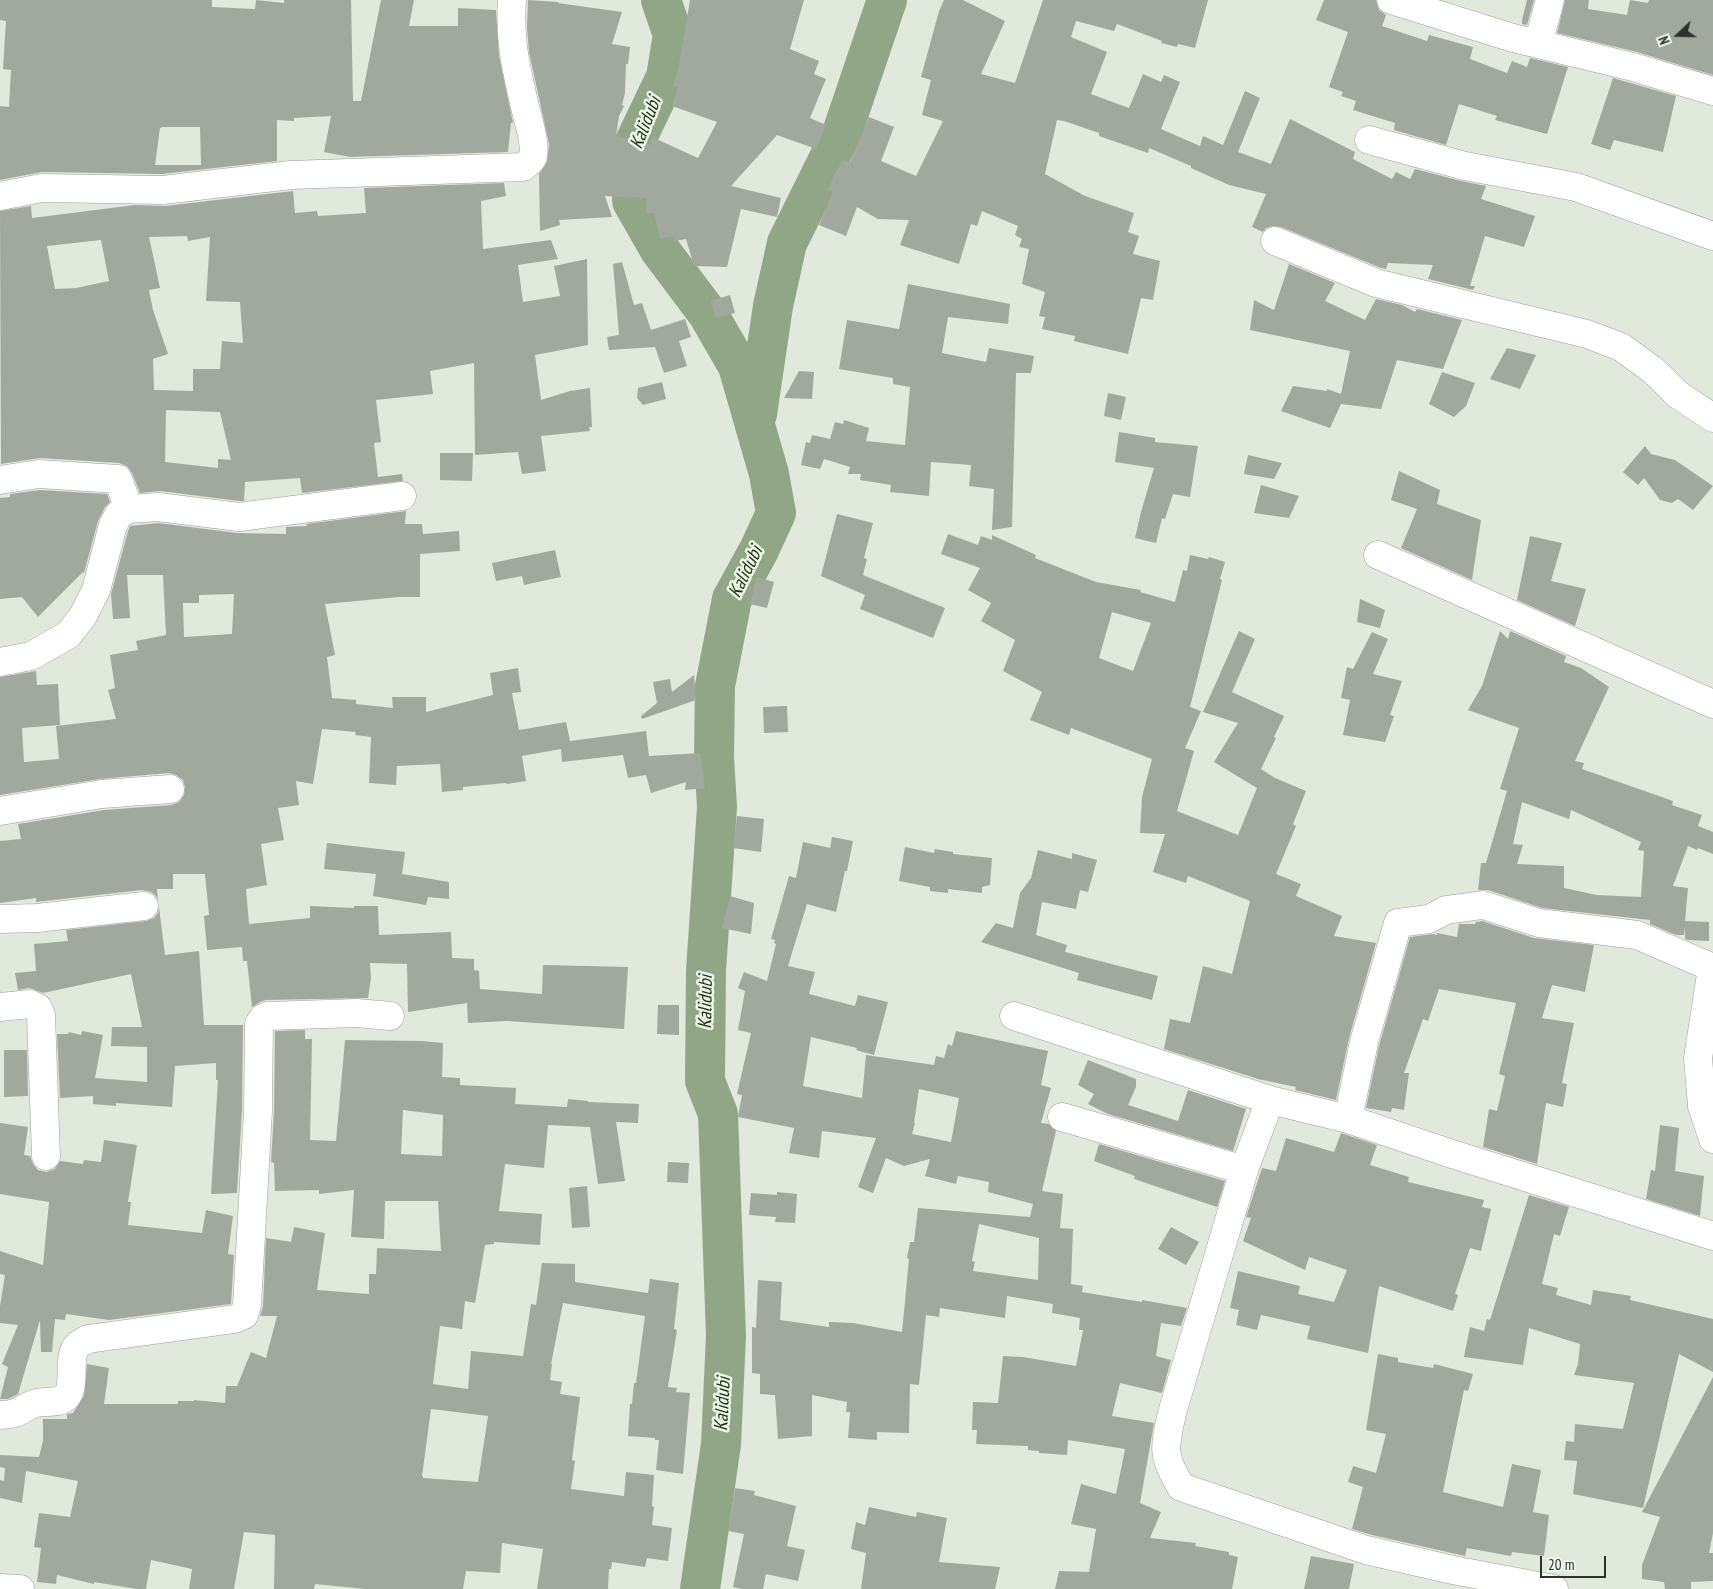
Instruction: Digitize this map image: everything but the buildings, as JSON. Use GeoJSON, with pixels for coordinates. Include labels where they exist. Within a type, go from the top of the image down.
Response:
{"type":"FeatureCollection","features":[{"type":"Feature","properties":{"kind":"street"},"geometry":{"type":"LineString","coordinates":[[0,196],[42,188],[163,190],[291,174],[523,167],[533,157],[532,138],[512,50],[510,25],[512,0]]}},
{"type":"Feature","properties":{"kind":"street"},"geometry":{"type":"LineString","coordinates":[[1391,0],[1513,38],[1633,68],[1713,91]]}},
{"type":"Feature","properties":{"kind":"street"},"geometry":{"type":"LineString","coordinates":[[1538,44],[1550,0]]}},
{"type":"Feature","properties":{"kind":"street"},"geometry":{"type":"LineString","coordinates":[[1369,140],[1465,166],[1576,188],[1713,236]]}},
{"type":"Feature","properties":{"kind":"street"},"geometry":{"type":"LineString","coordinates":[[1275,241],[1376,283],[1587,334],[1621,347],[1654,371],[1677,394],[1713,418]]}},
{"type":"Feature","properties":{"kind":"street"},"geometry":{"type":"LineString","coordinates":[[0,480],[39,474],[118,479],[130,509]]}},
{"type":"Feature","properties":{"kind":"street"},"geometry":{"type":"LineString","coordinates":[[0,662],[31,656],[68,635],[84,616],[96,590],[113,526],[119,514],[130,509],[158,507],[239,518],[402,496]]}},
{"type":"Feature","properties":{"kind":"street"},"geometry":{"type":"LineString","coordinates":[[1378,555],[1713,704]]}},
{"type":"Feature","properties":{"kind":"street"},"geometry":{"type":"LineString","coordinates":[[0,811],[102,794],[170,789]]}},
{"type":"Feature","properties":{"kind":"street"},"geometry":{"type":"LineString","coordinates":[[1348,1119],[1364,1042],[1398,923],[1429,919],[1446,910],[1483,905],[1539,922],[1637,935],[1713,968],[1698,1058],[1702,1106],[1713,1139]]}},
{"type":"Feature","properties":{"kind":"street"},"geometry":{"type":"LineString","coordinates":[[0,918],[37,918],[144,906]]}},
{"type":"Feature","properties":{"kind":"street"},"geometry":{"type":"LineString","coordinates":[[0,1007],[30,1004],[38,1008],[41,1015],[46,1156]]}},
{"type":"Feature","properties":{"kind":"street"},"geometry":{"type":"LineString","coordinates":[[0,1415],[18,1413],[36,1402],[54,1402],[66,1397],[70,1389],[73,1353],[76,1346],[88,1339],[235,1319],[244,1315],[247,1305],[258,1111],[259,1024],[262,1018],[267,1016],[357,1013],[390,1016]]}},
{"type":"Feature","properties":{"kind":"street"},"geometry":{"type":"LineString","coordinates":[[1014,1016],[1270,1100],[1348,1119],[1452,1154],[1713,1236]]}},
{"type":"Feature","properties":{"kind":"street"},"geometry":{"type":"LineString","coordinates":[[1270,1100],[1244,1170],[1172,1413],[1165,1448],[1171,1470],[1181,1487],[1366,1550],[1453,1570],[1554,1589]]}},
{"type":"Feature","properties":{"kind":"street"},"geometry":{"type":"LineString","coordinates":[[1062,1117],[1244,1170]]}},
{"type":"Feature","properties":{"kind":"street"},"geometry":{"type":"LineString","coordinates":[[0,1588],[20,1589]]}},
{"type":"Feature","properties":{"kind":"waterway","name":"Kalidubi"},"geometry":{"type":"LineString","coordinates":[[661,0],[673,35],[666,77],[633,146],[632,201],[660,250],[708,314],[738,366],[769,474],[776,513],[759,550],[732,599],[715,686],[714,757],[717,807],[706,971],[705,1081],[718,1114],[726,1336],[721,1444],[700,1589]]}},
{"type":"Feature","properties":{"kind":"waterway","name":"Kalidubi"},"geometry":{"type":"LineString","coordinates":[[757,414],[773,306],[787,243],[843,130],[887,0]]}}]}
